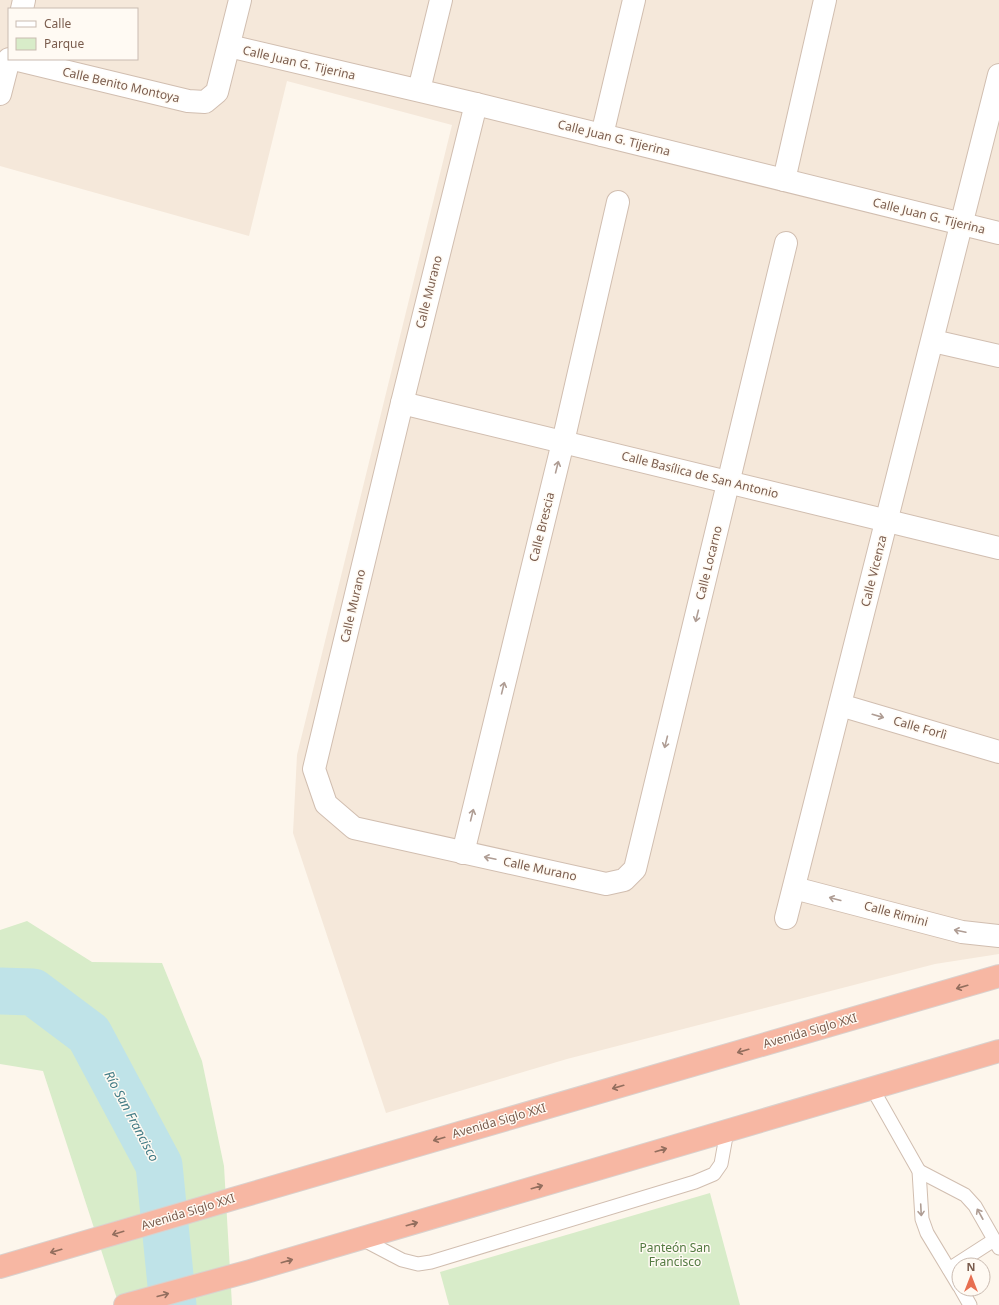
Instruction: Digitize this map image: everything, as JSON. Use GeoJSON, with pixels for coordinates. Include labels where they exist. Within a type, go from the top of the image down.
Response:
{"type":"FeatureCollection","features":[{"type":"Feature","properties":{"kind":"highway","name":"Avenida Siglo XXI"},"geometry":{"type":"LineString","coordinates":[[0,1267],[999,976]]}},
{"type":"Feature","properties":{"kind":"highway"},"geometry":{"type":"LineString","coordinates":[[125,1305],[250,1272],[999,1051]]}},
{"type":"Feature","properties":{"kind":"street"},"geometry":{"type":"LineString","coordinates":[[229,46],[240,0]]}},
{"type":"Feature","properties":{"kind":"street"},"geometry":{"type":"LineString","coordinates":[[419,90],[441,0]]}},
{"type":"Feature","properties":{"kind":"street"},"geometry":{"type":"LineString","coordinates":[[602,135],[634,0]]}},
{"type":"Feature","properties":{"kind":"street"},"geometry":{"type":"LineString","coordinates":[[784,180],[825,0]]}},
{"type":"Feature","properties":{"kind":"street","name":"Calle Juan G. Tijerina"},"geometry":{"type":"LineString","coordinates":[[229,46],[419,90],[999,233]]}},
{"type":"Feature","properties":{"kind":"street","name":"Calle Benito Montoya"},"geometry":{"type":"LineString","coordinates":[[18,60],[188,101],[205,102],[217,92],[229,46]]}},
{"type":"Feature","properties":{"kind":"street"},"geometry":{"type":"LineString","coordinates":[[0,94],[8,60]]}},
{"type":"Feature","properties":{"kind":"street","name":"Calle Vicenza"},"geometry":{"type":"LineString","coordinates":[[786,918],[999,75]]}},
{"type":"Feature","properties":{"kind":"street","name":"Calle Murano"},"geometry":{"type":"LineString","coordinates":[[476,104],[402,402],[314,769],[326,804],[354,828],[606,884],[624,880]]}},
{"type":"Feature","properties":{"kind":"street","name":"Calle Brescia"},"geometry":{"type":"LineString","coordinates":[[463,852],[563,442],[618,202]]}},
{"type":"Feature","properties":{"kind":"street","name":"Calle Locarno"},"geometry":{"type":"LineString","coordinates":[[624,880],[635,869],[786,243]]}},
{"type":"Feature","properties":{"kind":"street"},"geometry":{"type":"LineString","coordinates":[[933,341],[999,356]]}},
{"type":"Feature","properties":{"kind":"street","name":"Calle Basílica de San Antonio"},"geometry":{"type":"LineString","coordinates":[[402,402],[999,548]]}},
{"type":"Feature","properties":{"kind":"street","name":"Calle Forlì"},"geometry":{"type":"LineString","coordinates":[[840,705],[999,752]]}},
{"type":"Feature","properties":{"kind":"street","name":"Calle Rimini"},"geometry":{"type":"LineString","coordinates":[[794,888],[962,932],[999,936]]}},
{"type":"Feature","properties":{"kind":"lane"},"geometry":{"type":"LineString","coordinates":[[872,1088],[919,1171],[922,1219],[927,1233],[951,1272]]}},
{"type":"Feature","properties":{"kind":"lane"},"geometry":{"type":"LineString","coordinates":[[362,1239],[402,1260],[418,1264],[431,1262],[695,1182],[714,1174],[721,1164],[727,1131]]}},
{"type":"Feature","properties":{"kind":"lane"},"geometry":{"type":"LineString","coordinates":[[919,1171],[964,1196],[975,1206],[997,1244],[949,1269]]}},
{"type":"Feature","properties":{"kind":"shaded area"},"geometry":{"type":"Polygon","coordinates":[[[0,0],[999,0],[999,954],[935,964],[567,1059],[386,1113],[293,833],[297,755],[452,125],[287,81],[249,236],[0,166],[0,0]]]}},
{"type":"Feature","properties":{"kind":"green space"},"geometry":{"type":"Polygon","coordinates":[[[27,921],[92,962],[162,963],[202,1061],[224,1166],[232,1305],[119,1305],[43,1071],[0,1064],[0,930],[27,921]]]}},
{"type":"Feature","properties":{"kind":"green space","name":"Panteón San Francisco"},"geometry":{"type":"Polygon","coordinates":[[[710,1193],[740,1305],[449,1305],[440,1272],[710,1193]]]}},
{"type":"Feature","properties":{"kind":"waterway","name":"Río San Francisco"},"geometry":{"type":"LineString","coordinates":[[0,991],[33,992],[89,1034],[159,1165],[173,1305]]}}]}
